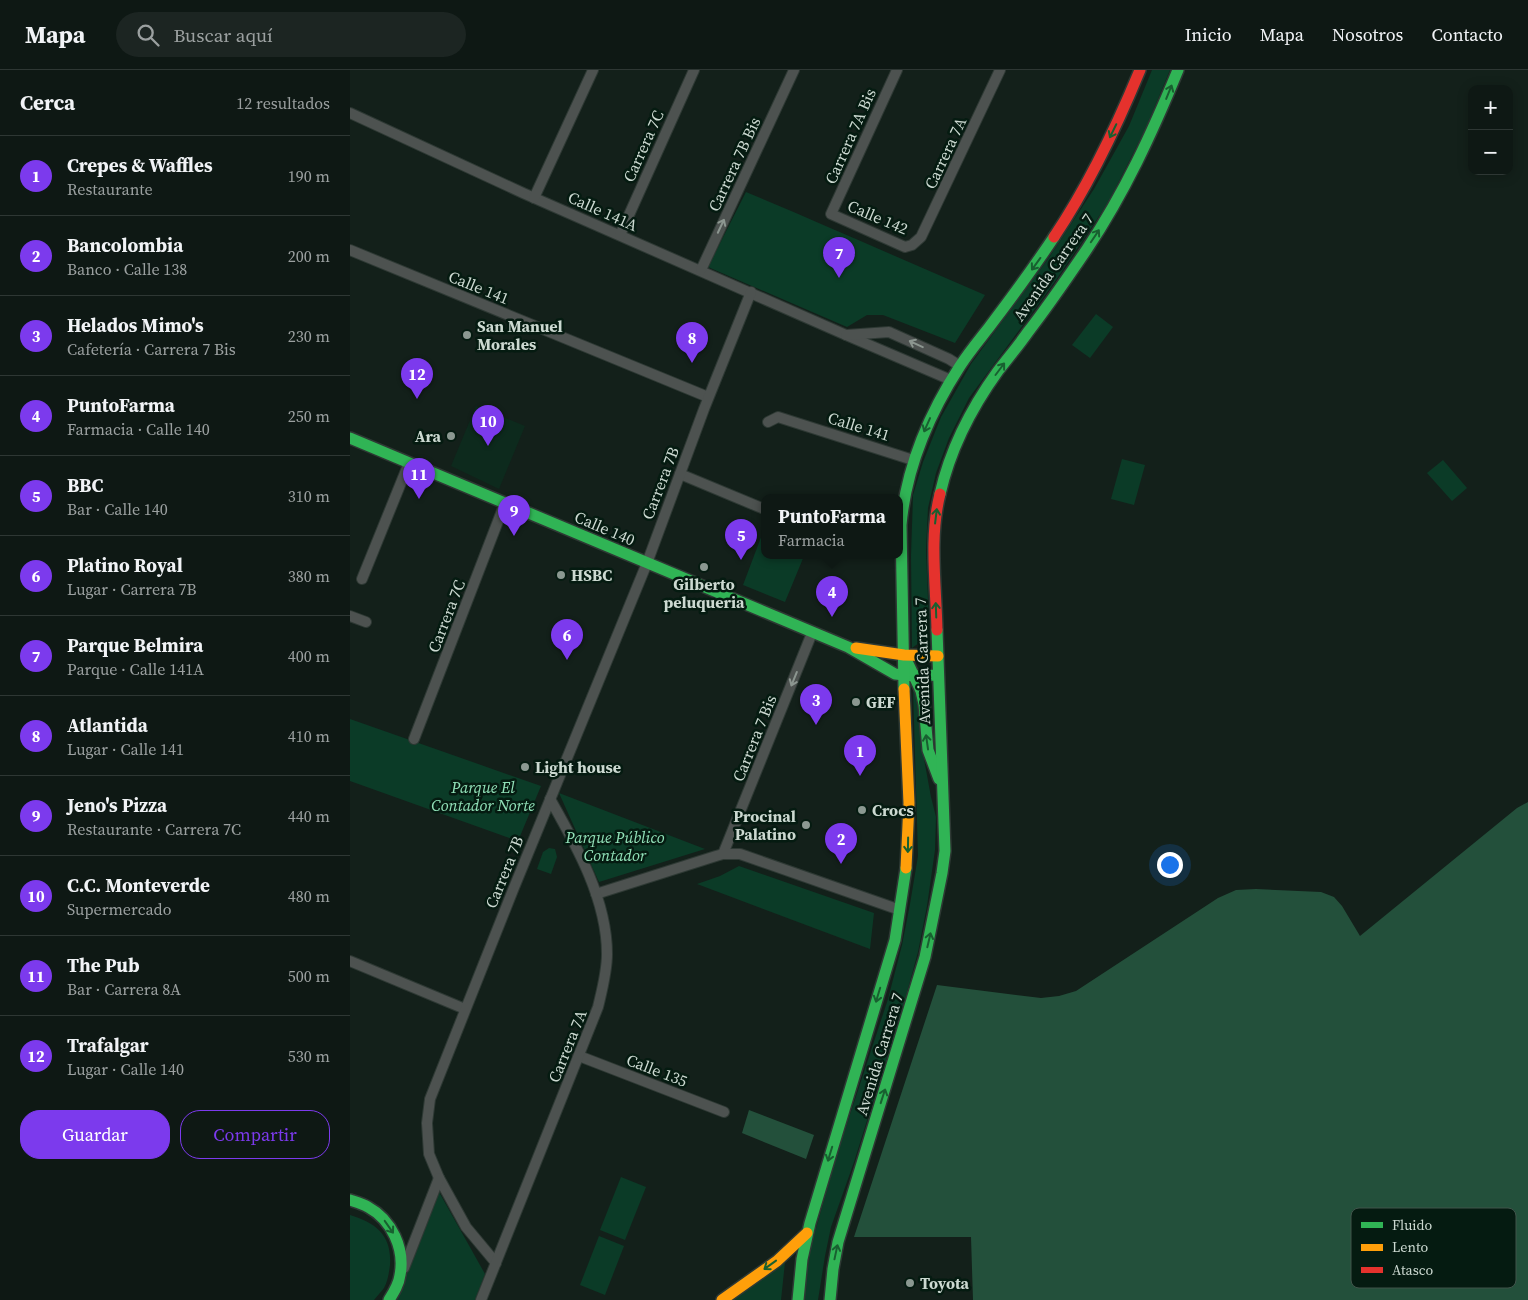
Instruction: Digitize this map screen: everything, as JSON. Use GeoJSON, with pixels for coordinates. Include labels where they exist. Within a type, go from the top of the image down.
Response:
{"type":"FeatureCollection","features":[{"type":"Feature","properties":{"kind":"main road","name":"Avenida Carrera 7"},"geometry":{"type":"LineString","coordinates":[[903,501],[913,460],[930,419],[951,380],[1063,224],[1115,129],[1140,70]]}},
{"type":"Feature","properties":{"kind":"main road","name":"Avenida Carrera 7"},"geometry":{"type":"LineString","coordinates":[[830,1300],[834,1260],[843,1222],[918,982],[933,924],[945,851],[935,565],[935,522],[938,499],[951,458],[972,414],[997,373],[1071,272],[1108,216],[1152,133],[1178,70]]}},
{"type":"Feature","properties":{"kind":"main road","name":"Calle 140"},"geometry":{"type":"LineString","coordinates":[[350,438],[848,647],[888,670],[909,676],[938,675]]}},
{"type":"Feature","properties":{"kind":"main road","name":"Avenida Carrera 7"},"geometry":{"type":"LineString","coordinates":[[798,1300],[807,1233],[895,940],[906,880],[909,832],[909,676],[904,655],[902,559]]}},
{"type":"Feature","properties":{"kind":"main road","name":"Calle 140"},"geometry":{"type":"LineString","coordinates":[[848,647],[904,655],[938,656]]}},
{"type":"Feature","properties":{"kind":"main road"},"geometry":{"type":"LineString","coordinates":[[909,676],[923,697],[928,750],[942,788]]}},
{"type":"Feature","properties":{"kind":"main road"},"geometry":{"type":"LineString","coordinates":[[350,1200],[371,1209],[386,1222],[402,1252],[402,1272],[398,1285],[389,1300]]}},
{"type":"Feature","properties":{"kind":"main road"},"geometry":{"type":"LineString","coordinates":[[722,1300],[784,1254],[807,1233]]}},
{"type":"Feature","properties":{"kind":"street"},"geometry":{"type":"LineString","coordinates":[[534,198],[593,70]]}},
{"type":"Feature","properties":{"kind":"street","name":"Carrera 7C"},"geometry":{"type":"LineString","coordinates":[[620,235],[694,70]]}},
{"type":"Feature","properties":{"kind":"street","name":"Carrera 7B Bis"},"geometry":{"type":"LineString","coordinates":[[701,270],[794,70]]}},
{"type":"Feature","properties":{"kind":"street","name":"Carrera 7A Bis"},"geometry":{"type":"LineString","coordinates":[[831,214],[897,70]]}},
{"type":"Feature","properties":{"kind":"street","name":"Carrera 7A"},"geometry":{"type":"LineString","coordinates":[[912,245],[921,237],[1000,70]]}},
{"type":"Feature","properties":{"kind":"street","name":"Calle 141A"},"geometry":{"type":"LineString","coordinates":[[350,113],[534,198],[951,380]]}},
{"type":"Feature","properties":{"kind":"street","name":"Calle 142"},"geometry":{"type":"LineString","coordinates":[[831,214],[901,246],[912,245]]}},
{"type":"Feature","properties":{"kind":"street","name":"Calle 141"},"geometry":{"type":"LineString","coordinates":[[350,250],[708,397]]}},
{"type":"Feature","properties":{"kind":"street","name":"Carrera 7B"},"geometry":{"type":"LineString","coordinates":[[496,1263],[466,1227],[438,1178],[430,1154],[427,1123],[430,1099],[647,563],[708,397],[751,292]]}},
{"type":"Feature","properties":{"kind":"street","name":"Calle 141A"},"geometry":{"type":"LineString","coordinates":[[846,335],[890,332],[960,366]]}},
{"type":"Feature","properties":{"kind":"street","name":"Calle 141"},"geometry":{"type":"LineString","coordinates":[[768,422],[778,417],[913,460]]}},
{"type":"Feature","properties":{"kind":"street"},"geometry":{"type":"LineString","coordinates":[[362,579],[409,463]]}},
{"type":"Feature","properties":{"kind":"street"},"geometry":{"type":"LineString","coordinates":[[680,474],[761,508]]}},
{"type":"Feature","properties":{"kind":"street","name":"Carrera 7C"},"geometry":{"type":"LineString","coordinates":[[414,739],[505,503]]}},
{"type":"Feature","properties":{"kind":"street"},"geometry":{"type":"LineString","coordinates":[[350,616],[366,622]]}},
{"type":"Feature","properties":{"kind":"street","name":"Carrera 7 Bis"},"geometry":{"type":"LineString","coordinates":[[723,854],[812,633]]}},
{"type":"Feature","properties":{"kind":"street","name":"Carrera 7A"},"geometry":{"type":"LineString","coordinates":[[481,1300],[598,1007],[605,975],[607,953],[596,894],[572,839],[550,799]]}},
{"type":"Feature","properties":{"kind":"street"},"geometry":{"type":"LineString","coordinates":[[596,894],[723,854],[740,854],[900,910]]}},
{"type":"Feature","properties":{"kind":"street"},"geometry":{"type":"LineString","coordinates":[[350,961],[465,1009]]}},
{"type":"Feature","properties":{"kind":"street","name":"Calle 135"},"geometry":{"type":"LineString","coordinates":[[579,1056],[724,1112]]}},
{"type":"Feature","properties":{"kind":"street"},"geometry":{"type":"LineString","coordinates":[[402,1272],[438,1178]]}},
{"type":"Feature","properties":{"kind":"shaded area"},"geometry":{"type":"Polygon","coordinates":[[[476,406],[525,426],[499,489],[451,466],[476,406]]]}},
{"type":"Feature","properties":{"kind":"shaded area"},"geometry":{"type":"Polygon","coordinates":[[[1528,802],[1528,1300],[973,1300],[971,1237],[854,1237],[937,985],[1041,998],[1059,996],[1076,991],[1218,898],[1236,890],[1321,892],[1334,897],[1342,906],[1360,936],[1517,808],[1528,802]]]}},
{"type":"Feature","properties":{"kind":"shaded area"},"geometry":{"type":"Polygon","coordinates":[[[749,1110],[814,1135],[806,1159],[742,1133],[749,1110]]]}},
{"type":"Feature","properties":{"kind":"green space"},"geometry":{"type":"Polygon","coordinates":[[[1152,70],[1170,70],[1146,128],[1108,203],[1054,283],[969,398],[949,438],[936,473],[928,508],[926,550],[929,623],[923,640],[912,648],[911,555],[913,495],[923,462],[941,417],[971,364],[1050,256],[1094,189],[1129,126],[1152,70]]]}},
{"type":"Feature","properties":{"kind":"green space"},"geometry":{"type":"Polygon","coordinates":[[[746,192],[985,295],[955,343],[883,315],[867,315],[847,327],[708,267],[746,192]]]}},
{"type":"Feature","properties":{"kind":"green space"},"geometry":{"type":"Polygon","coordinates":[[[1096,314],[1113,327],[1090,358],[1072,345],[1096,314]]]}},
{"type":"Feature","properties":{"kind":"green space"},"geometry":{"type":"Polygon","coordinates":[[[1122,459],[1145,465],[1134,505],[1111,499],[1122,459]]]}},
{"type":"Feature","properties":{"kind":"green space"},"geometry":{"type":"Polygon","coordinates":[[[1443,460],[1467,488],[1452,501],[1427,473],[1443,460]]]}},
{"type":"Feature","properties":{"kind":"green space"},"geometry":{"type":"Polygon","coordinates":[[[761,537],[761,559],[803,559],[785,602],[743,585],[761,537]]]}},
{"type":"Feature","properties":{"kind":"green space"},"geometry":{"type":"Polygon","coordinates":[[[913,688],[916,695],[922,748],[936,817],[935,850],[927,906],[918,952],[906,996],[854,1162],[831,1227],[818,1300],[803,1300],[811,1246],[838,1151],[888,999],[910,904],[918,856],[913,688]]]}},
{"type":"Feature","properties":{"kind":"green space","name":"Parque El Contador Norte"},"geometry":{"type":"Polygon","coordinates":[[[350,719],[541,786],[518,841],[350,781],[350,719]]]}},
{"type":"Feature","properties":{"kind":"green space","name":"Parque Público Contador"},"geometry":{"type":"Polygon","coordinates":[[[559,793],[705,849],[599,882],[559,793]]]}},
{"type":"Feature","properties":{"kind":"green space"},"geometry":{"type":"Polygon","coordinates":[[[549,848],[555,849],[557,857],[551,874],[537,869],[543,852],[549,848]]]}},
{"type":"Feature","properties":{"kind":"green space"},"geometry":{"type":"Polygon","coordinates":[[[739,866],[874,913],[870,949],[697,884],[720,876],[739,866]]]}},
{"type":"Feature","properties":{"kind":"green space"},"geometry":{"type":"Polygon","coordinates":[[[621,1177],[646,1187],[625,1240],[600,1230],[621,1177]]]}},
{"type":"Feature","properties":{"kind":"green space"},"geometry":{"type":"Polygon","coordinates":[[[439,1192],[485,1274],[475,1300],[396,1300],[439,1192]]]}},
{"type":"Feature","properties":{"kind":"green space"},"geometry":{"type":"Polygon","coordinates":[[[350,1215],[375,1226],[385,1238],[388,1246],[390,1265],[387,1279],[384,1288],[374,1300],[350,1300],[350,1215]]]}},
{"type":"Feature","properties":{"kind":"green space"},"geometry":{"type":"Polygon","coordinates":[[[599,1236],[624,1246],[605,1295],[580,1285],[599,1236]]]}},
{"type":"Feature","properties":{"kind":"green space"},"geometry":{"type":"Polygon","coordinates":[[[785,1262],[781,1300],[732,1300],[785,1262]]]}},
{"type":"Feature","properties":{"kind":"traffic: fast"},"geometry":{"type":"LineString","coordinates":[[940,494],[956,445],[979,399],[1051,301],[1101,228],[1137,162],[1178,70]]}},
{"type":"Feature","properties":{"kind":"traffic: fast"},"geometry":{"type":"LineString","coordinates":[[903,511],[914,462],[938,403],[960,366],[1054,237]]}},
{"type":"Feature","properties":{"kind":"traffic: fast"},"geometry":{"type":"LineString","coordinates":[[350,438],[848,647],[895,674],[915,676],[938,675]]}},
{"type":"Feature","properties":{"kind":"traffic: fast"},"geometry":{"type":"LineString","coordinates":[[902,559],[904,689]]}},
{"type":"Feature","properties":{"kind":"traffic: fast"},"geometry":{"type":"LineString","coordinates":[[830,1300],[838,1242],[925,957],[942,873],[945,851],[937,630]]}},
{"type":"Feature","properties":{"kind":"traffic: fast"},"geometry":{"type":"LineString","coordinates":[[905,657],[921,691],[928,750],[939,779]]}},
{"type":"Feature","properties":{"kind":"traffic: fast"},"geometry":{"type":"LineString","coordinates":[[798,1300],[802,1259],[810,1223],[895,940],[906,868]]}},
{"type":"Feature","properties":{"kind":"traffic: fast"},"geometry":{"type":"LineString","coordinates":[[350,1200],[366,1206],[384,1219],[395,1236],[401,1265],[399,1282],[389,1300]]}},
{"type":"Feature","properties":{"kind":"traffic: slow"},"geometry":{"type":"LineString","coordinates":[[856,648],[904,655],[938,656]]}},
{"type":"Feature","properties":{"kind":"traffic: slow"},"geometry":{"type":"LineString","coordinates":[[904,689],[909,803],[906,868]]}},
{"type":"Feature","properties":{"kind":"traffic: slow"},"geometry":{"type":"LineString","coordinates":[[722,1300],[777,1261],[807,1233]]}},
{"type":"Feature","properties":{"kind":"traffic: jam"},"geometry":{"type":"LineString","coordinates":[[1054,237],[1079,197],[1101,156],[1140,70]]}},
{"type":"Feature","properties":{"kind":"traffic: jam"},"geometry":{"type":"LineString","coordinates":[[937,630],[934,544],[940,494]]}},
{"type":"Feature","properties":{"kind":"place","name":"Parque Belmira"},"geometry":{"type":"Point","coordinates":[839,278]}},
{"type":"Feature","properties":{"kind":"place","name":"San Manuel Morales"},"geometry":{"type":"Point","coordinates":[467,335]}},
{"type":"Feature","properties":{"kind":"place","name":"Atlantida"},"geometry":{"type":"Point","coordinates":[692,363]}},
{"type":"Feature","properties":{"kind":"place","name":"Trafalgar"},"geometry":{"type":"Point","coordinates":[417,399]}},
{"type":"Feature","properties":{"kind":"place","name":"Ara"},"geometry":{"type":"Point","coordinates":[451,436]}},
{"type":"Feature","properties":{"kind":"place","name":"C.C. Monteverde"},"geometry":{"type":"Point","coordinates":[488,446]}},
{"type":"Feature","properties":{"kind":"place","name":"The Pub"},"geometry":{"type":"Point","coordinates":[419,499]}},
{"type":"Feature","properties":{"kind":"place","name":"Jeno's Pizza"},"geometry":{"type":"Point","coordinates":[514,536]}},
{"type":"Feature","properties":{"kind":"place","name":"BBC"},"geometry":{"type":"Point","coordinates":[741,560]}},
{"type":"Feature","properties":{"kind":"place","name":"Gilberto peluqueria"},"geometry":{"type":"Point","coordinates":[704,567]}},
{"type":"Feature","properties":{"kind":"place","name":"HSBC"},"geometry":{"type":"Point","coordinates":[561,575]}},
{"type":"Feature","properties":{"kind":"place","name":"PuntoFarma"},"geometry":{"type":"Point","coordinates":[832,617]}},
{"type":"Feature","properties":{"kind":"place","name":"Platino Royal"},"geometry":{"type":"Point","coordinates":[567,660]}},
{"type":"Feature","properties":{"kind":"place","name":"GEF"},"geometry":{"type":"Point","coordinates":[856,702]}},
{"type":"Feature","properties":{"kind":"place","name":"Helados Mimo's"},"geometry":{"type":"Point","coordinates":[816,725]}},
{"type":"Feature","properties":{"kind":"place","name":"Light house"},"geometry":{"type":"Point","coordinates":[525,767]}},
{"type":"Feature","properties":{"kind":"place","name":"Crepes & Waffles"},"geometry":{"type":"Point","coordinates":[860,776]}},
{"type":"Feature","properties":{"kind":"place","name":"Crocs"},"geometry":{"type":"Point","coordinates":[862,810]}},
{"type":"Feature","properties":{"kind":"place","name":"Procinal Palatino"},"geometry":{"type":"Point","coordinates":[806,825]}},
{"type":"Feature","properties":{"kind":"place","name":"Bancolombia"},"geometry":{"type":"Point","coordinates":[841,864]}},
{"type":"Feature","properties":{"kind":"place","name":"Toyota"},"geometry":{"type":"Point","coordinates":[910,1283]}}]}
